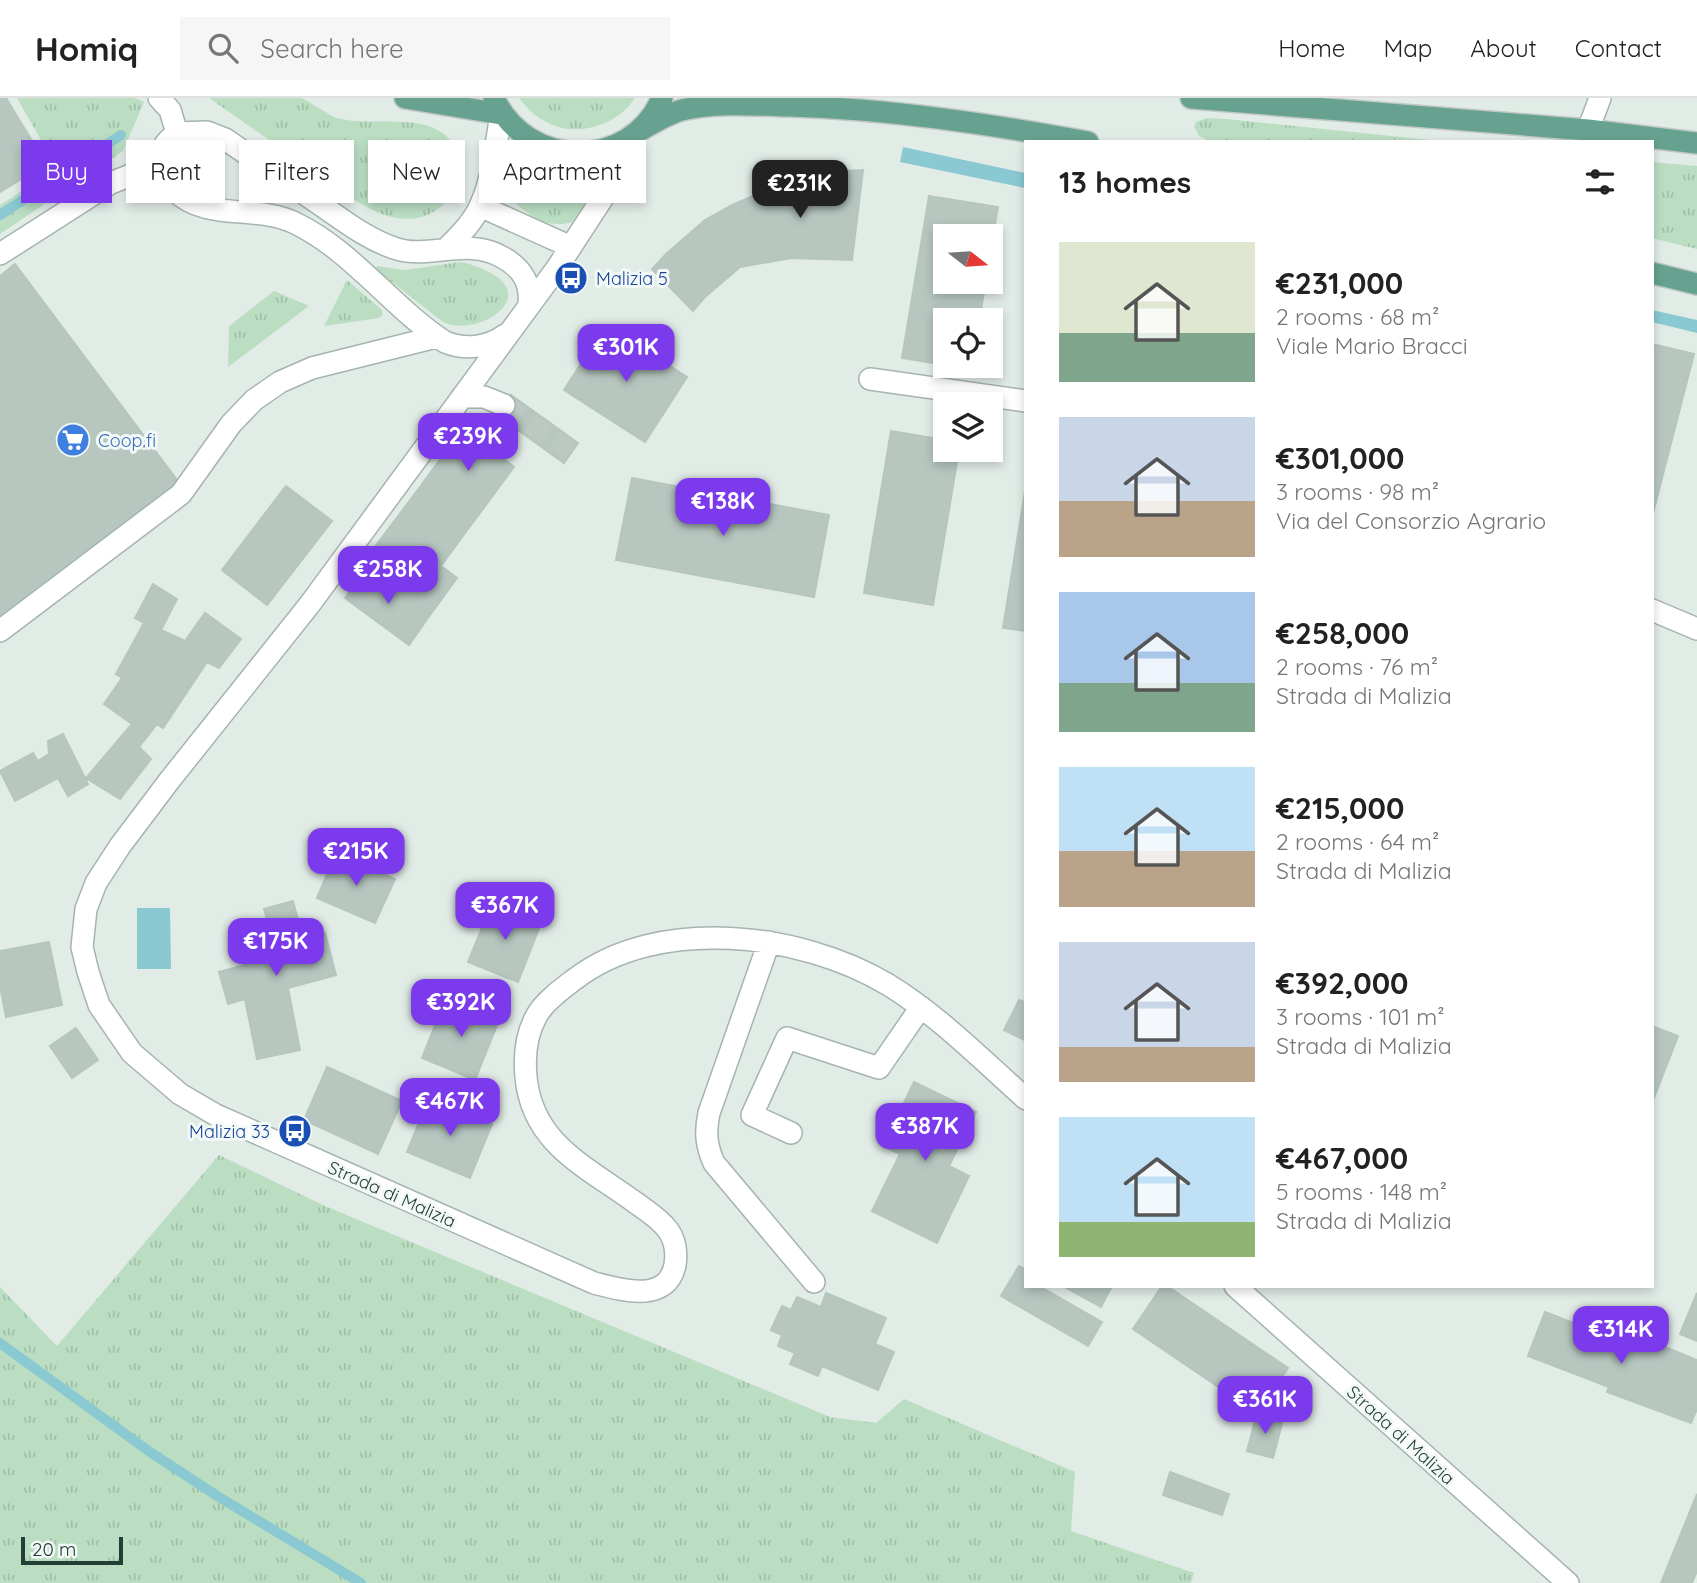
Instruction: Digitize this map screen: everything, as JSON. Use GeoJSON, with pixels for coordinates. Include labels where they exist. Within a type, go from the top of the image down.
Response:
{"type":"FeatureCollection","features":[{"type":"Feature","properties":{"kind":"main road"},"geometry":{"type":"LineString","coordinates":[[405,98],[497,106],[525,138],[551,150],[580,153],[609,148],[679,111],[713,106],[772,105],[867,110],[947,119],[1076,140]]}},
{"type":"Feature","properties":{"kind":"main road"},"geometry":{"type":"LineString","coordinates":[[634,134],[657,109],[662,98]]}},
{"type":"Feature","properties":{"kind":"main road"},"geometry":{"type":"LineString","coordinates":[[1191,98],[1588,130],[1697,144]]}},
{"type":"Feature","properties":{"kind":"main road"},"geometry":{"type":"LineString","coordinates":[[1657,274],[1697,272]]}},
{"type":"Feature","properties":{"kind":"main road"},"geometry":{"type":"LineString","coordinates":[[1657,274],[1697,284]]}},
{"type":"Feature","properties":{"kind":"street"},"geometry":{"type":"LineString","coordinates":[[159,98],[170,110],[177,133]]}},
{"type":"Feature","properties":{"kind":"street"},"geometry":{"type":"LineString","coordinates":[[1588,130],[1600,98]]}},
{"type":"Feature","properties":{"kind":"street"},"geometry":{"type":"LineString","coordinates":[[448,247],[469,224],[480,206],[489,179],[497,106]]}},
{"type":"Feature","properties":{"kind":"street"},"geometry":{"type":"LineString","coordinates":[[170,140],[177,133],[206,132],[225,139],[346,222],[384,244],[416,252],[448,247],[483,250],[504,258],[521,271],[528,283],[529,304]]}},
{"type":"Feature","properties":{"kind":"street","name":"Strada di Malizia"},"geometry":{"type":"LineString","coordinates":[[634,134],[619,173],[571,247],[510,332],[310,604],[169,781],[104,869],[86,909],[82,947],[99,1005],[132,1053],[180,1094],[216,1115],[594,1283],[632,1292],[650,1291],[664,1286],[670,1279],[677,1253],[675,1241],[662,1223],[551,1139],[533,1112],[527,1088],[524,1061],[529,1035],[538,1014],[560,990],[583,972],[626,951],[655,943],[694,939],[769,942],[812,952],[885,983],[921,1007],[1024,1097]]}},
{"type":"Feature","properties":{"kind":"street"},"geometry":{"type":"LineString","coordinates":[[0,254],[111,183],[126,177]]}},
{"type":"Feature","properties":{"kind":"street"},"geometry":{"type":"LineString","coordinates":[[195,203],[215,209],[270,214],[310,231],[348,260],[436,337],[455,346],[473,348],[492,343],[510,332]]}},
{"type":"Feature","properties":{"kind":"street"},"geometry":{"type":"LineString","coordinates":[[480,206],[571,247]]}},
{"type":"Feature","properties":{"kind":"street"},"geometry":{"type":"LineString","coordinates":[[0,631],[168,506],[191,483],[240,412],[262,394],[280,382],[312,368],[436,337]]}},
{"type":"Feature","properties":{"kind":"street"},"geometry":{"type":"LineString","coordinates":[[870,379],[1024,401]]}},
{"type":"Feature","properties":{"kind":"street"},"geometry":{"type":"LineString","coordinates":[[462,397],[484,397],[504,405]]}},
{"type":"Feature","properties":{"kind":"street"},"geometry":{"type":"LineString","coordinates":[[1654,611],[1697,629]]}},
{"type":"Feature","properties":{"kind":"street"},"geometry":{"type":"LineString","coordinates":[[769,942],[709,1113],[707,1147],[714,1163],[814,1282]]}},
{"type":"Feature","properties":{"kind":"street"},"geometry":{"type":"LineString","coordinates":[[791,1133],[752,1115],[788,1038],[879,1068],[921,1007]]}},
{"type":"Feature","properties":{"kind":"street","name":"Strada di Malizia"},"geometry":{"type":"LineString","coordinates":[[1236,1288],[1567,1583]]}},
{"type":"Feature","properties":{"kind":"green space"},"geometry":{"type":"Polygon","coordinates":[[[17,98],[135,98],[144,102],[123,151],[112,158],[112,140],[41,140],[17,98]]]}},
{"type":"Feature","properties":{"kind":"green space"},"geometry":{"type":"Polygon","coordinates":[[[209,98],[302,98],[334,117],[346,120],[416,123],[436,129],[450,140],[368,140],[368,203],[444,203],[425,216],[408,219],[382,214],[354,199],[354,140],[269,140],[209,98]]]}},
{"type":"Feature","properties":{"kind":"green space"},"geometry":{"type":"Polygon","coordinates":[[[519,98],[635,98],[608,122],[584,129],[571,129],[543,121],[519,98]]]}},
{"type":"Feature","properties":{"kind":"green space"},"geometry":{"type":"Polygon","coordinates":[[[1207,118],[1226,119],[1431,140],[1207,140],[1199,136],[1194,127],[1196,122],[1207,118]]]}},
{"type":"Feature","properties":{"kind":"green space"},"geometry":{"type":"Polygon","coordinates":[[[1654,162],[1697,166],[1697,249],[1654,238],[1654,162]]]}},
{"type":"Feature","properties":{"kind":"green space"},"geometry":{"type":"Polygon","coordinates":[[[21,191],[21,203],[46,203],[0,234],[0,205],[21,191]]]}},
{"type":"Feature","properties":{"kind":"green space"},"geometry":{"type":"Polygon","coordinates":[[[515,203],[585,203],[573,222],[562,224],[544,222],[515,203]]]}},
{"type":"Feature","properties":{"kind":"green space"},"geometry":{"type":"Polygon","coordinates":[[[460,262],[491,273],[504,284],[508,294],[505,305],[485,321],[456,326],[443,322],[375,269],[377,266],[405,270],[460,262]]]}},
{"type":"Feature","properties":{"kind":"green space"},"geometry":{"type":"Polygon","coordinates":[[[347,280],[382,310],[383,314],[379,318],[324,326],[347,280]]]}},
{"type":"Feature","properties":{"kind":"green space"},"geometry":{"type":"Polygon","coordinates":[[[274,291],[309,306],[228,367],[229,326],[274,291]]]}},
{"type":"Feature","properties":{"kind":"green space"},"geometry":{"type":"Polygon","coordinates":[[[219,1155],[325,1206],[830,1417],[876,1423],[904,1399],[1075,1472],[1071,1531],[1194,1573],[1191,1583],[0,1583],[0,1287],[57,1346],[219,1155]]]}},
{"type":"Feature","properties":{"kind":"water"},"geometry":{"type":"Polygon","coordinates":[[[903,147],[1024,173],[1024,188],[900,162],[903,147]]]}},
{"type":"Feature","properties":{"kind":"water"},"geometry":{"type":"Polygon","coordinates":[[[1654,310],[1697,320],[1697,333],[1654,322],[1654,310]]]}},
{"type":"Feature","properties":{"kind":"water"},"geometry":{"type":"Polygon","coordinates":[[[137,908],[170,908],[171,969],[137,969],[137,908]]]}},
{"type":"Feature","properties":{"kind":"building"},"geometry":{"type":"Polygon","coordinates":[[[0,98],[6,98],[31,140],[21,140],[21,179],[0,192],[0,98]]]}},
{"type":"Feature","properties":{"kind":"building"},"geometry":{"type":"Polygon","coordinates":[[[863,170],[852,260],[791,258],[740,267],[732,205],[787,181],[828,172],[863,170]]]}},
{"type":"Feature","properties":{"kind":"building"},"geometry":{"type":"Polygon","coordinates":[[[929,196],[998,207],[995,224],[933,224],[933,294],[984,294],[981,308],[933,308],[933,363],[902,358],[929,196]]]}},
{"type":"Feature","properties":{"kind":"building"},"geometry":{"type":"Polygon","coordinates":[[[732,205],[740,267],[693,311],[652,269],[705,220],[732,205]]]}},
{"type":"Feature","properties":{"kind":"building","name":"Coop.fi"},"geometry":{"type":"Polygon","coordinates":[[[15,264],[180,484],[0,619],[0,276],[15,264]]]}},
{"type":"Feature","properties":{"kind":"building"},"geometry":{"type":"Polygon","coordinates":[[[606,325],[687,377],[645,442],[564,390],[606,325]]]}},
{"type":"Feature","properties":{"kind":"building"},"geometry":{"type":"Polygon","coordinates":[[[1654,344],[1694,354],[1654,509],[1654,344]]]}},
{"type":"Feature","properties":{"kind":"building"},"geometry":{"type":"Polygon","coordinates":[[[511,395],[578,443],[564,463],[497,415],[511,395]]]}},
{"type":"Feature","properties":{"kind":"building"},"geometry":{"type":"Polygon","coordinates":[[[472,416],[510,444],[501,457],[514,467],[468,529],[417,491],[472,416]]]}},
{"type":"Feature","properties":{"kind":"building"},"geometry":{"type":"Polygon","coordinates":[[[891,431],[933,438],[933,462],[957,462],[933,605],[864,593],[891,431]]]}},
{"type":"Feature","properties":{"kind":"building"},"geometry":{"type":"Polygon","coordinates":[[[632,478],[829,515],[814,597],[616,560],[632,478]]]}},
{"type":"Feature","properties":{"kind":"building"},"geometry":{"type":"Polygon","coordinates":[[[286,486],[332,521],[267,605],[222,570],[286,486]]]}},
{"type":"Feature","properties":{"kind":"building"},"geometry":{"type":"Polygon","coordinates":[[[417,491],[468,529],[441,566],[457,578],[430,615],[362,564],[417,491]]]}},
{"type":"Feature","properties":{"kind":"building"},"geometry":{"type":"Polygon","coordinates":[[[1024,497],[1024,631],[1003,628],[1024,497]]]}},
{"type":"Feature","properties":{"kind":"building"},"geometry":{"type":"Polygon","coordinates":[[[367,568],[430,615],[409,645],[345,598],[367,568]]]}},
{"type":"Feature","properties":{"kind":"building"},"geometry":{"type":"Polygon","coordinates":[[[153,584],[177,599],[161,630],[185,641],[205,613],[241,639],[219,668],[207,662],[163,728],[157,724],[139,747],[151,759],[120,799],[86,778],[132,724],[104,704],[122,678],[116,674],[144,623],[135,618],[153,584]]]}},
{"type":"Feature","properties":{"kind":"building"},"geometry":{"type":"Polygon","coordinates":[[[63,734],[88,784],[68,796],[58,778],[15,801],[0,771],[33,753],[38,761],[49,754],[48,741],[63,734]]]}},
{"type":"Feature","properties":{"kind":"building"},"geometry":{"type":"Polygon","coordinates":[[[336,853],[395,879],[375,923],[317,898],[336,853]]]}},
{"type":"Feature","properties":{"kind":"building"},"geometry":{"type":"Polygon","coordinates":[[[293,901],[300,927],[288,930],[291,942],[325,933],[336,975],[288,988],[300,1050],[257,1059],[245,999],[228,1004],[219,972],[248,964],[239,934],[269,926],[264,909],[293,901]]]}},
{"type":"Feature","properties":{"kind":"building"},"geometry":{"type":"Polygon","coordinates":[[[493,901],[542,921],[518,982],[468,962],[493,901]]]}},
{"type":"Feature","properties":{"kind":"building"},"geometry":{"type":"Polygon","coordinates":[[[49,942],[62,1005],[6,1017],[0,986],[0,951],[49,942]]]}},
{"type":"Feature","properties":{"kind":"building"},"geometry":{"type":"Polygon","coordinates":[[[446,998],[499,1020],[475,1080],[422,1058],[446,998]]]}},
{"type":"Feature","properties":{"kind":"building"},"geometry":{"type":"Polygon","coordinates":[[[1019,1000],[1024,1002],[1024,1040],[1004,1030],[1019,1000]]]}},
{"type":"Feature","properties":{"kind":"building"},"geometry":{"type":"Polygon","coordinates":[[[1654,1027],[1678,1036],[1654,1098],[1654,1027]]]}},
{"type":"Feature","properties":{"kind":"building"},"geometry":{"type":"Polygon","coordinates":[[[76,1028],[98,1060],[72,1078],[50,1046],[76,1028]]]}},
{"type":"Feature","properties":{"kind":"building"},"geometry":{"type":"Polygon","coordinates":[[[327,1067],[402,1101],[378,1154],[304,1120],[327,1067]]]}},
{"type":"Feature","properties":{"kind":"building"},"geometry":{"type":"Polygon","coordinates":[[[914,1082],[976,1112],[949,1166],[969,1176],[937,1243],[872,1211],[900,1154],[883,1146],[914,1082]]]}},
{"type":"Feature","properties":{"kind":"building"},"geometry":{"type":"Polygon","coordinates":[[[429,1098],[492,1124],[470,1178],[407,1152],[429,1098]]]}},
{"type":"Feature","properties":{"kind":"building"},"geometry":{"type":"Polygon","coordinates":[[[1019,1266],[1024,1269],[1024,1288],[1042,1288],[1102,1322],[1088,1346],[1001,1296],[1019,1266]]]}},
{"type":"Feature","properties":{"kind":"building"},"geometry":{"type":"Polygon","coordinates":[[[1067,1288],[1111,1288],[1101,1307],[1067,1288]]]}},
{"type":"Feature","properties":{"kind":"building"},"geometry":{"type":"Polygon","coordinates":[[[1161,1288],[1170,1288],[1288,1368],[1257,1413],[1133,1329],[1161,1288]]]}},
{"type":"Feature","properties":{"kind":"building"},"geometry":{"type":"Polygon","coordinates":[[[826,1293],[886,1318],[875,1344],[894,1352],[878,1390],[822,1366],[818,1376],[790,1364],[795,1353],[778,1346],[782,1335],[771,1330],[782,1306],[791,1310],[797,1297],[821,1307],[826,1293]]]}},
{"type":"Feature","properties":{"kind":"building"},"geometry":{"type":"Polygon","coordinates":[[[1697,1293],[1697,1341],[1680,1334],[1697,1293]]]}},
{"type":"Feature","properties":{"kind":"building"},"geometry":{"type":"Polygon","coordinates":[[[1545,1312],[1646,1351],[1655,1343],[1697,1360],[1697,1409],[1691,1423],[1607,1392],[1609,1387],[1528,1356],[1545,1312]]]}},
{"type":"Feature","properties":{"kind":"building"},"geometry":{"type":"Polygon","coordinates":[[[1257,1413],[1283,1420],[1273,1458],[1247,1451],[1257,1413]]]}},
{"type":"Feature","properties":{"kind":"building"},"geometry":{"type":"Polygon","coordinates":[[[1170,1472],[1229,1494],[1222,1515],[1163,1495],[1170,1472]]]}},
{"type":"Feature","properties":{"kind":"building"},"geometry":{"type":"Polygon","coordinates":[[[1697,1494],[1697,1571],[1692,1583],[1661,1583],[1697,1494]]]}},
{"type":"Feature","properties":{"kind":"waterway"},"geometry":{"type":"LineString","coordinates":[[0,215],[121,135]]}},
{"type":"Feature","properties":{"kind":"waterway"},"geometry":{"type":"LineString","coordinates":[[0,1343],[150,1452],[361,1583]]}},
{"type":"Feature","properties":{"kind":"tunnel"},"geometry":{"type":"LineString","coordinates":[[504,405],[570,451]]}},
{"type":"Feature","properties":{"kind":"place","name":"Malizia 5"},"geometry":{"type":"Point","coordinates":[571,278]}},
{"type":"Feature","properties":{"kind":"place","name":"Coop.fi"},"geometry":{"type":"Point","coordinates":[73,440]}},
{"type":"Feature","properties":{"kind":"place","name":"Malizia 33"},"geometry":{"type":"Point","coordinates":[295,1131]}}]}
